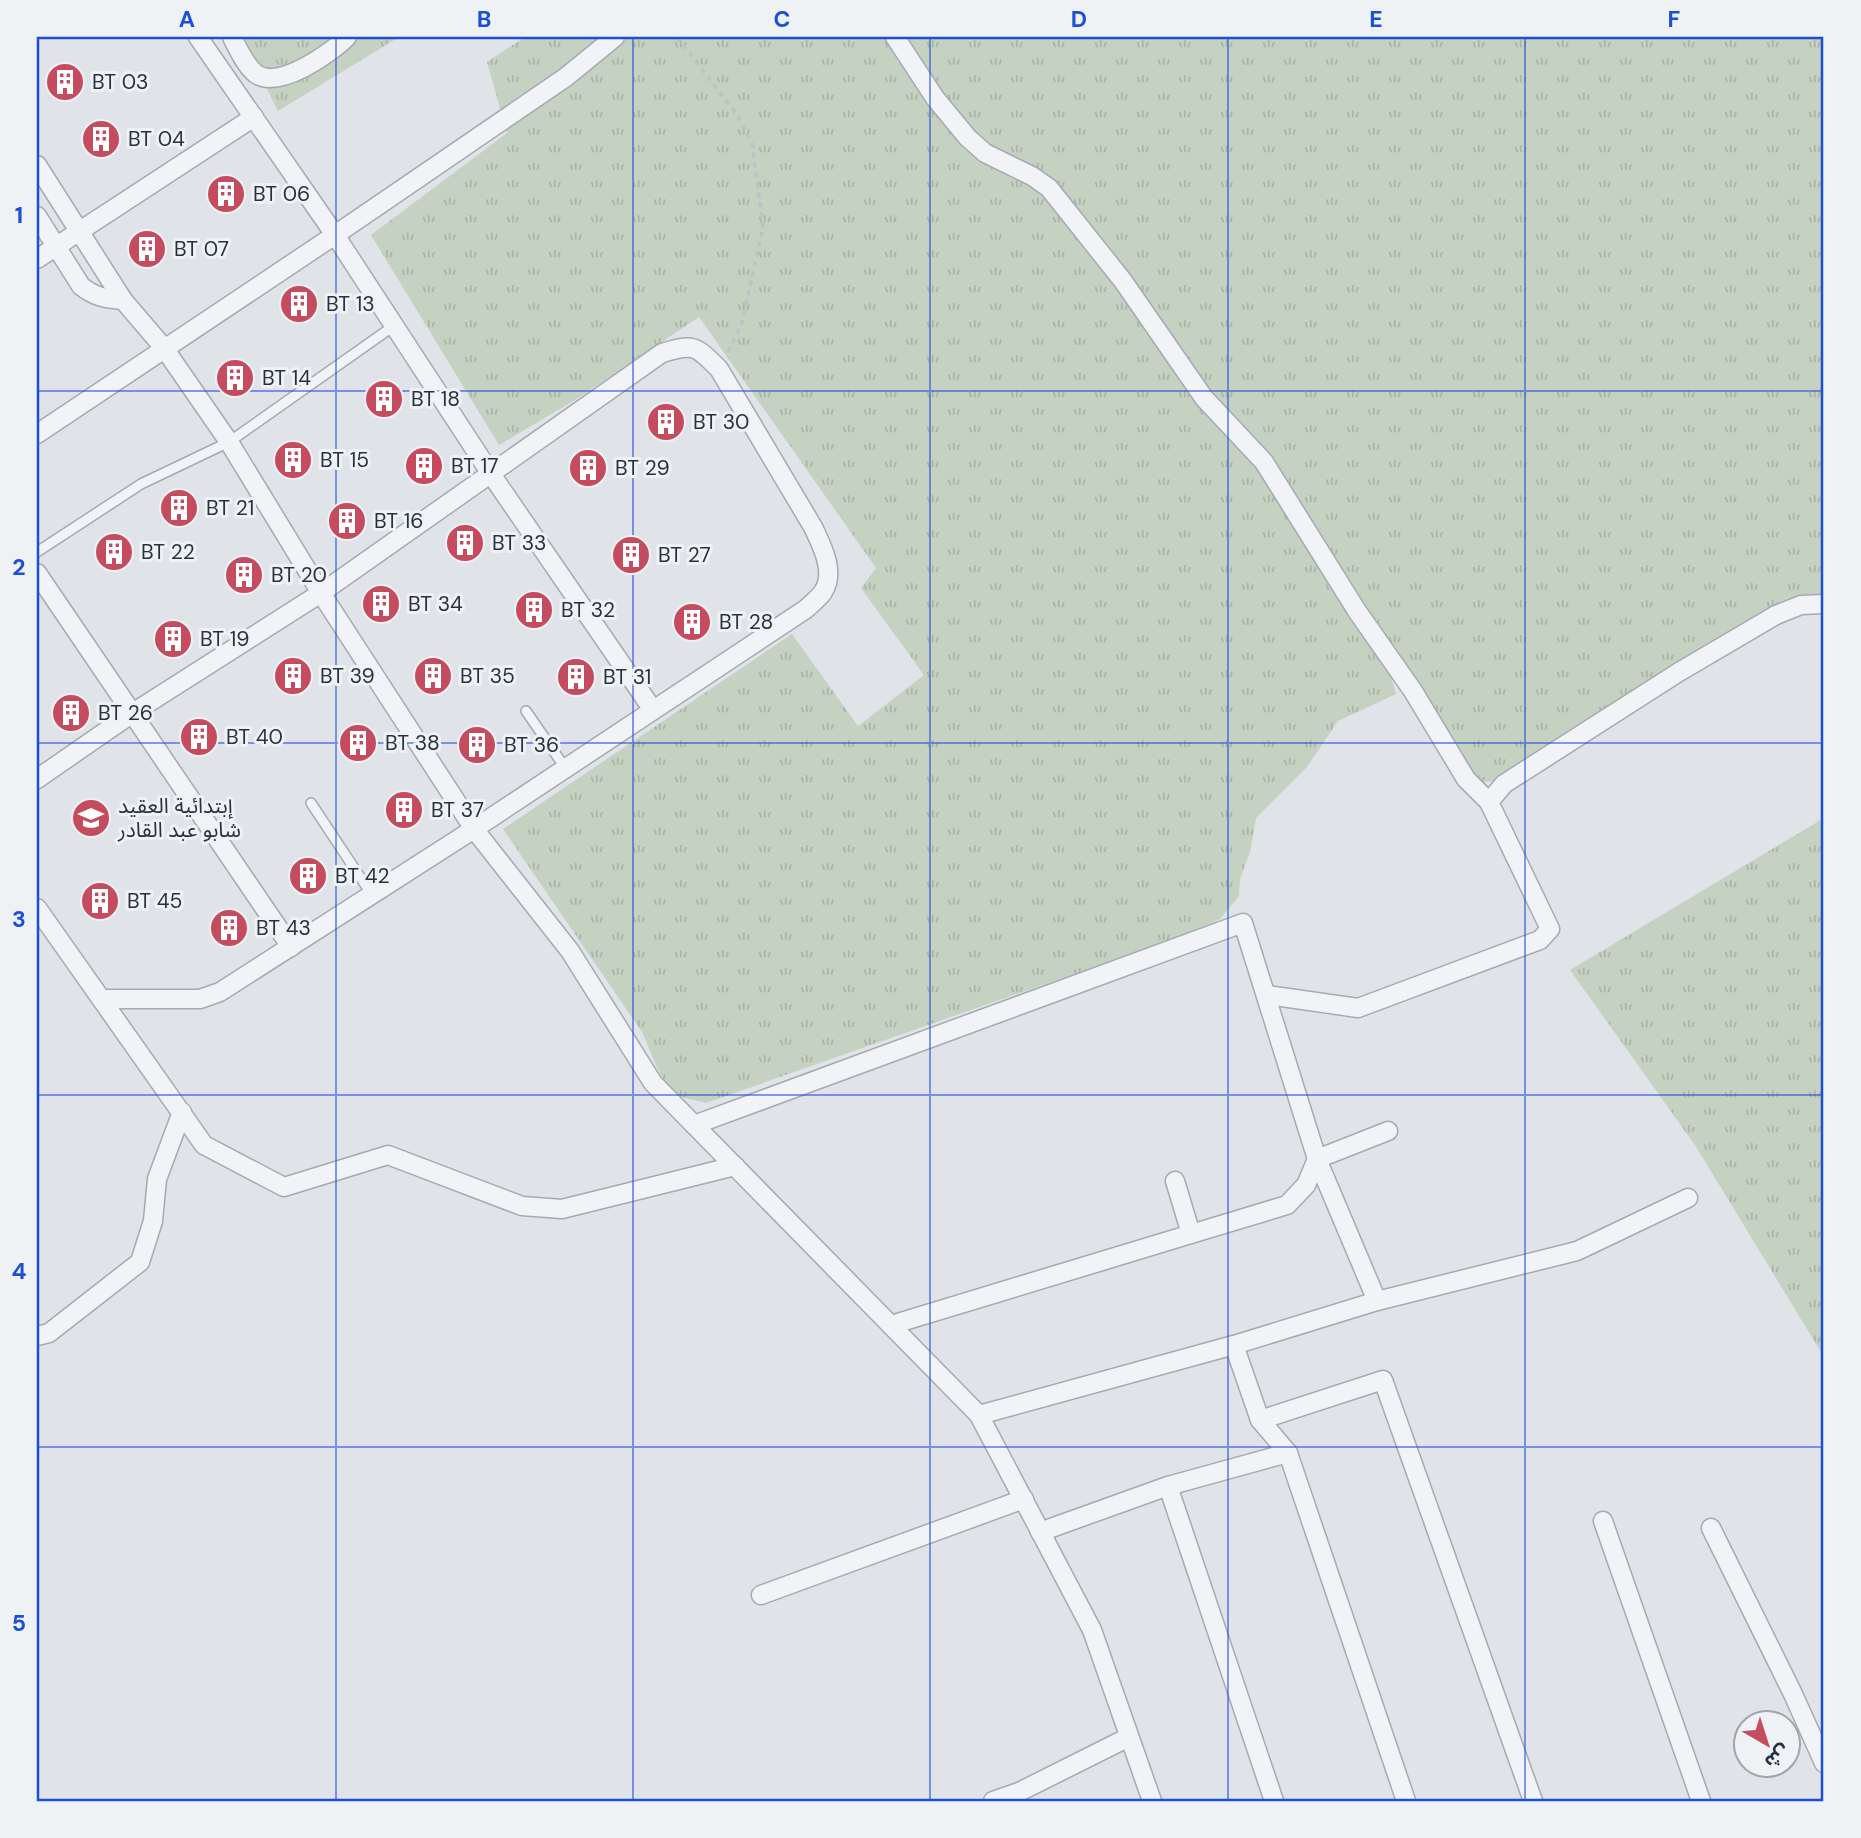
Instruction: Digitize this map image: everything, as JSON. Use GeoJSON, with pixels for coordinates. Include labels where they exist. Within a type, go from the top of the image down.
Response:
{"type":"FeatureCollection","features":[{"type":"Feature","properties":{"kind":"street"},"geometry":{"type":"LineString","coordinates":[[198,37],[335,235],[491,474],[653,710]]}},
{"type":"Feature","properties":{"kind":"street"},"geometry":{"type":"LineString","coordinates":[[232,37],[246,63],[256,74],[270,79],[285,76],[335,49],[347,37]]}},
{"type":"Feature","properties":{"kind":"street"},"geometry":{"type":"LineString","coordinates":[[37,434],[566,77],[615,37]]}},
{"type":"Feature","properties":{"kind":"street"},"geometry":{"type":"LineString","coordinates":[[895,37],[935,98],[968,138],[985,153],[1032,176],[1049,188],[1124,281],[1204,398],[1264,462],[1356,611],[1413,691],[1466,779],[1489,802],[1550,929],[1540,940],[1358,1008],[1267,995]]}},
{"type":"Feature","properties":{"kind":"street"},"geometry":{"type":"LineString","coordinates":[[37,259],[254,117]]}},
{"type":"Feature","properties":{"kind":"street"},"geometry":{"type":"LineString","coordinates":[[37,165],[123,300],[164,348],[229,442],[321,593],[474,829],[570,951],[653,1083],[979,1415],[1092,1630],[1152,1801]]}},
{"type":"Feature","properties":{"kind":"street"},"geometry":{"type":"LineString","coordinates":[[37,215],[81,286],[106,299],[123,300]]}},
{"type":"Feature","properties":{"kind":"street"},"geometry":{"type":"LineString","coordinates":[[37,779],[321,593],[662,353],[686,346],[701,352],[719,369],[824,550],[828,573],[823,592],[806,608],[566,769],[220,992],[200,999],[102,999]]}},
{"type":"Feature","properties":{"kind":"street"},"geometry":{"type":"LineString","coordinates":[[37,573],[290,947]]}},
{"type":"Feature","properties":{"kind":"street"},"geometry":{"type":"LineString","coordinates":[[1489,802],[1504,784],[1679,672],[1776,615],[1801,605],[1824,604]]}},
{"type":"Feature","properties":{"kind":"street"},"geometry":{"type":"LineString","coordinates":[[37,908],[204,1145],[284,1187],[388,1155],[522,1206],[562,1209],[735,1166]]}},
{"type":"Feature","properties":{"kind":"street"},"geometry":{"type":"LineString","coordinates":[[694,1125],[1243,923],[1317,1159],[1377,1301]]}},
{"type":"Feature","properties":{"kind":"street"},"geometry":{"type":"LineString","coordinates":[[37,1336],[49,1332],[140,1262],[153,1221],[157,1179],[182,1112]]}},
{"type":"Feature","properties":{"kind":"street"},"geometry":{"type":"LineString","coordinates":[[891,1325],[1287,1205],[1306,1185],[1317,1159],[1388,1131]]}},
{"type":"Feature","properties":{"kind":"street"},"geometry":{"type":"LineString","coordinates":[[1175,1181],[1191,1234]]}},
{"type":"Feature","properties":{"kind":"street"},"geometry":{"type":"LineString","coordinates":[[979,1415],[1234,1345],[1377,1301],[1577,1251],[1688,1198]]}},
{"type":"Feature","properties":{"kind":"street"},"geometry":{"type":"LineString","coordinates":[[1234,1345],[1260,1420],[1289,1453],[1406,1801]]}},
{"type":"Feature","properties":{"kind":"street"},"geometry":{"type":"LineString","coordinates":[[1260,1420],[1383,1380],[1533,1801]]}},
{"type":"Feature","properties":{"kind":"street"},"geometry":{"type":"LineString","coordinates":[[1040,1532],[1168,1486],[1289,1453]]}},
{"type":"Feature","properties":{"kind":"street"},"geometry":{"type":"LineString","coordinates":[[1168,1486],[1274,1801]]}},
{"type":"Feature","properties":{"kind":"street"},"geometry":{"type":"LineString","coordinates":[[761,1595],[1024,1499]]}},
{"type":"Feature","properties":{"kind":"street"},"geometry":{"type":"LineString","coordinates":[[1603,1521],[1701,1801]]}},
{"type":"Feature","properties":{"kind":"street"},"geometry":{"type":"LineString","coordinates":[[1711,1528],[1824,1763]]}},
{"type":"Feature","properties":{"kind":"street"},"geometry":{"type":"LineString","coordinates":[[993,1801],[1019,1792],[1129,1737]]}},
{"type":"Feature","properties":{"kind":"lane"},"geometry":{"type":"LineString","coordinates":[[37,552],[141,484],[229,442],[395,325]]}},
{"type":"Feature","properties":{"kind":"lane"},"geometry":{"type":"LineString","coordinates":[[526,711],[566,769]]}},
{"type":"Feature","properties":{"kind":"lane"},"geometry":{"type":"LineString","coordinates":[[311,803],[372,895]]}},
{"type":"Feature","properties":{"kind":"path"},"geometry":{"type":"LineString","coordinates":[[677,37],[738,116],[752,144],[757,177],[763,227],[753,280],[742,323],[719,369]]}},
{"type":"Feature","properties":{"kind":"green space"},"geometry":{"type":"Polygon","coordinates":[[[241,37],[399,37],[278,111],[241,37]]]}},
{"type":"Feature","properties":{"kind":"green space"},"geometry":{"type":"Polygon","coordinates":[[[525,37],[1824,37],[1824,597],[1497,781],[1484,782],[1471,778],[1414,678],[1375,619],[1396,694],[1338,721],[1307,767],[1256,818],[1250,852],[1240,879],[1239,896],[1220,919],[1193,932],[706,1103],[674,1095],[658,1070],[642,1032],[503,829],[792,634],[858,726],[924,675],[861,588],[876,568],[699,317],[575,400],[499,445],[371,235],[507,133],[487,62],[525,37]]]}},
{"type":"Feature","properties":{"kind":"green space"},"geometry":{"type":"Polygon","coordinates":[[[1824,818],[1824,1357],[1695,1145],[1570,970],[1824,818]]]}},
{"type":"Feature","properties":{"kind":"place","name":"BT 03"},"geometry":{"type":"Point","coordinates":[65,82]}},
{"type":"Feature","properties":{"kind":"place","name":"BT 04"},"geometry":{"type":"Point","coordinates":[101,139]}},
{"type":"Feature","properties":{"kind":"place","name":"BT 06"},"geometry":{"type":"Point","coordinates":[226,194]}},
{"type":"Feature","properties":{"kind":"place","name":"BT 07"},"geometry":{"type":"Point","coordinates":[147,249]}},
{"type":"Feature","properties":{"kind":"place","name":"BT 13"},"geometry":{"type":"Point","coordinates":[299,304]}},
{"type":"Feature","properties":{"kind":"place","name":"BT 14"},"geometry":{"type":"Point","coordinates":[235,378]}},
{"type":"Feature","properties":{"kind":"place","name":"BT 18"},"geometry":{"type":"Point","coordinates":[384,399]}},
{"type":"Feature","properties":{"kind":"place","name":"BT 30"},"geometry":{"type":"Point","coordinates":[666,422]}},
{"type":"Feature","properties":{"kind":"place","name":"BT 15"},"geometry":{"type":"Point","coordinates":[293,460]}},
{"type":"Feature","properties":{"kind":"place","name":"BT 17"},"geometry":{"type":"Point","coordinates":[424,466]}},
{"type":"Feature","properties":{"kind":"place","name":"BT 29"},"geometry":{"type":"Point","coordinates":[588,468]}},
{"type":"Feature","properties":{"kind":"place","name":"BT 21"},"geometry":{"type":"Point","coordinates":[179,508]}},
{"type":"Feature","properties":{"kind":"place","name":"BT 16"},"geometry":{"type":"Point","coordinates":[347,521]}},
{"type":"Feature","properties":{"kind":"place","name":"BT 33"},"geometry":{"type":"Point","coordinates":[465,543]}},
{"type":"Feature","properties":{"kind":"place","name":"BT 22"},"geometry":{"type":"Point","coordinates":[114,552]}},
{"type":"Feature","properties":{"kind":"place","name":"BT 27"},"geometry":{"type":"Point","coordinates":[631,555]}},
{"type":"Feature","properties":{"kind":"place","name":"BT 20"},"geometry":{"type":"Point","coordinates":[244,575]}},
{"type":"Feature","properties":{"kind":"place","name":"BT 34"},"geometry":{"type":"Point","coordinates":[381,604]}},
{"type":"Feature","properties":{"kind":"place","name":"BT 32"},"geometry":{"type":"Point","coordinates":[534,610]}},
{"type":"Feature","properties":{"kind":"place","name":"BT 28"},"geometry":{"type":"Point","coordinates":[692,622]}},
{"type":"Feature","properties":{"kind":"place","name":"BT 19"},"geometry":{"type":"Point","coordinates":[173,639]}},
{"type":"Feature","properties":{"kind":"place","name":"BT 39"},"geometry":{"type":"Point","coordinates":[293,676]}},
{"type":"Feature","properties":{"kind":"place","name":"BT 35"},"geometry":{"type":"Point","coordinates":[433,676]}},
{"type":"Feature","properties":{"kind":"place","name":"BT 31"},"geometry":{"type":"Point","coordinates":[576,677]}},
{"type":"Feature","properties":{"kind":"place","name":"BT 26"},"geometry":{"type":"Point","coordinates":[71,713]}},
{"type":"Feature","properties":{"kind":"place","name":"BT 40"},"geometry":{"type":"Point","coordinates":[199,737]}},
{"type":"Feature","properties":{"kind":"place","name":"BT 38"},"geometry":{"type":"Point","coordinates":[358,743]}},
{"type":"Feature","properties":{"kind":"place","name":"BT 36"},"geometry":{"type":"Point","coordinates":[477,745]}},
{"type":"Feature","properties":{"kind":"place","name":"BT 37"},"geometry":{"type":"Point","coordinates":[404,810]}},
{"type":"Feature","properties":{"kind":"place","name":"إبتدائية العقيد شابو عبد القادر"},"geometry":{"type":"Point","coordinates":[91,818]}},
{"type":"Feature","properties":{"kind":"place","name":"BT 42"},"geometry":{"type":"Point","coordinates":[308,876]}},
{"type":"Feature","properties":{"kind":"place","name":"BT 45"},"geometry":{"type":"Point","coordinates":[100,901]}},
{"type":"Feature","properties":{"kind":"place","name":"BT 43"},"geometry":{"type":"Point","coordinates":[229,928]}}]}
